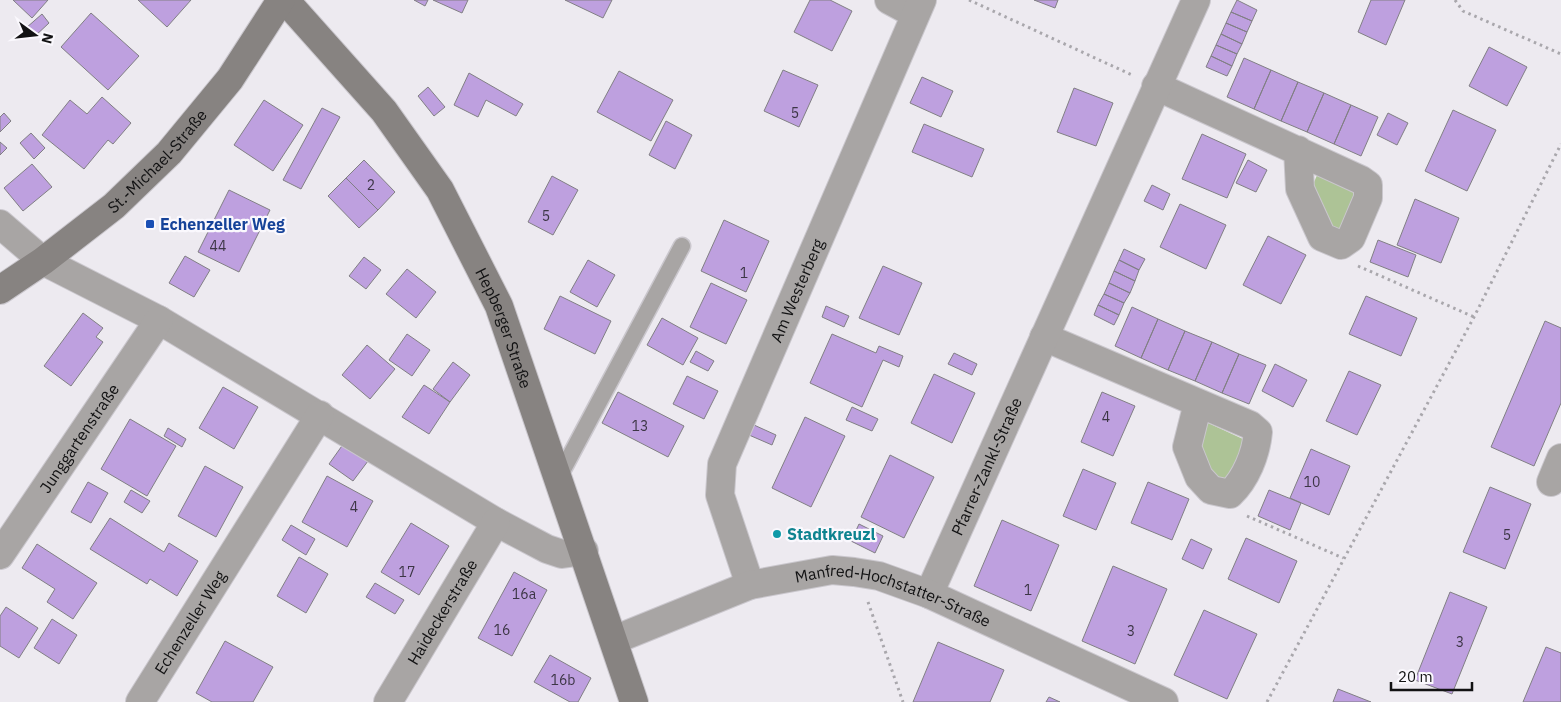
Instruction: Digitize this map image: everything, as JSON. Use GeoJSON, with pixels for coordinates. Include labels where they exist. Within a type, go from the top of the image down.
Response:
{"type":"FeatureCollection","features":[{"type":"Feature","properties":{"kind":"street","name":"St.-Michael-Straße"},"geometry":{"type":"LineString","coordinates":[[0,290],[43,261],[114,206],[169,153],[230,79],[280,0]]}},
{"type":"Feature","properties":{"kind":"street","name":"Hepberger Straße"},"geometry":{"type":"LineString","coordinates":[[285,0],[384,111],[440,190],[499,306],[559,477],[634,702]]}},
{"type":"Feature","properties":{"kind":"street"},"geometry":{"type":"LineString","coordinates":[[889,0],[919,7]]}},
{"type":"Feature","properties":{"kind":"street","name":"Pfarrer-Zankl-Straße"},"geometry":{"type":"LineString","coordinates":[[929,594],[1196,0]]}},
{"type":"Feature","properties":{"kind":"street","name":"Am Westerberg"},"geometry":{"type":"LineString","coordinates":[[750,585],[720,495],[722,464],[919,7]]}},
{"type":"Feature","properties":{"kind":"street"},"geometry":{"type":"LineString","coordinates":[[1156,86],[1298,150],[1361,180],[1368,186],[1368,198],[1351,238],[1341,245],[1322,237],[1300,189],[1298,150]]}},
{"type":"Feature","properties":{"kind":"street"},"geometry":{"type":"LineString","coordinates":[[0,224],[43,261],[159,320],[496,522],[547,550],[562,554],[584,551]]}},
{"type":"Feature","properties":{"kind":"street","name":"Junggartenstraße"},"geometry":{"type":"LineString","coordinates":[[0,555],[159,320]]}},
{"type":"Feature","properties":{"kind":"street"},"geometry":{"type":"LineString","coordinates":[[1044,337],[1250,425],[1258,432],[1256,447],[1240,485],[1230,494],[1211,490],[1200,477],[1187,447],[1198,403]]}},
{"type":"Feature","properties":{"kind":"street","name":"Echenzeller Weg"},"geometry":{"type":"LineString","coordinates":[[140,702],[320,415]]}},
{"type":"Feature","properties":{"kind":"street","name":"Haideckerstraße"},"geometry":{"type":"LineString","coordinates":[[388,702],[496,522]]}},
{"type":"Feature","properties":{"kind":"street","name":"Manfred-Hochstatter-Straße"},"geometry":{"type":"LineString","coordinates":[[614,640],[750,585],[832,570],[854,572],[879,576],[929,594],[1164,702]]}},
{"type":"Feature","properties":{"kind":"lane"},"geometry":{"type":"LineString","coordinates":[[559,477],[682,246]]}},
{"type":"Feature","properties":{"kind":"path"},"geometry":{"type":"LineString","coordinates":[[969,0],[1156,86]]}},
{"type":"Feature","properties":{"kind":"path"},"geometry":{"type":"LineString","coordinates":[[1455,0],[1463,11],[1561,54]]}},
{"type":"Feature","properties":{"kind":"path"},"geometry":{"type":"LineString","coordinates":[[1267,702],[1474,317],[1561,144]]}},
{"type":"Feature","properties":{"kind":"path"},"geometry":{"type":"LineString","coordinates":[[1341,245],[1350,262],[1474,317]]}},
{"type":"Feature","properties":{"kind":"path"},"geometry":{"type":"LineString","coordinates":[[1230,494],[1238,512],[1343,558]]}},
{"type":"Feature","properties":{"kind":"path"},"geometry":{"type":"LineString","coordinates":[[854,572],[873,614],[902,702]]}},
{"type":"Feature","properties":{"kind":"green space"},"geometry":{"type":"Polygon","coordinates":[[[1318,173],[1357,191],[1338,232],[1325,227],[1311,189],[1318,173]]]}},
{"type":"Feature","properties":{"kind":"green space"},"geometry":{"type":"Polygon","coordinates":[[[1206,422],[1245,440],[1226,482],[1213,476],[1198,439],[1206,422]]]}},
{"type":"Feature","properties":{"kind":"building"},"geometry":{"type":"Polygon","coordinates":[[[13,0],[48,0],[32,18],[13,0]]]}},
{"type":"Feature","properties":{"kind":"building"},"geometry":{"type":"Polygon","coordinates":[[[138,0],[191,0],[167,27],[138,0]]]}},
{"type":"Feature","properties":{"kind":"building"},"geometry":{"type":"Polygon","coordinates":[[[414,0],[428,0],[425,6],[414,0]]]}},
{"type":"Feature","properties":{"kind":"building"},"geometry":{"type":"Polygon","coordinates":[[[433,0],[468,0],[462,13],[433,0]]]}},
{"type":"Feature","properties":{"kind":"building"},"geometry":{"type":"Polygon","coordinates":[[[565,0],[612,0],[603,18],[565,0]]]}},
{"type":"Feature","properties":{"kind":"building"},"geometry":{"type":"Polygon","coordinates":[[[810,0],[830,0],[852,11],[832,51],[794,32],[810,0]]]}},
{"type":"Feature","properties":{"kind":"building"},"geometry":{"type":"Polygon","coordinates":[[[1034,0],[1058,0],[1055,8],[1034,0]]]}},
{"type":"Feature","properties":{"kind":"building"},"geometry":{"type":"Polygon","coordinates":[[[1237,0],[1257,10],[1252,21],[1231,12],[1237,0]]]}},
{"type":"Feature","properties":{"kind":"building"},"geometry":{"type":"Polygon","coordinates":[[[1371,0],[1405,0],[1386,45],[1358,32],[1371,0]]]}},
{"type":"Feature","properties":{"kind":"building"},"geometry":{"type":"Polygon","coordinates":[[[1231,12],[1252,21],[1247,32],[1226,23],[1231,12]]]}},
{"type":"Feature","properties":{"kind":"building"},"geometry":{"type":"Polygon","coordinates":[[[91,13],[139,56],[108,90],[61,47],[91,13]]]}},
{"type":"Feature","properties":{"kind":"building"},"geometry":{"type":"Polygon","coordinates":[[[42,14],[49,23],[34,37],[26,28],[42,14]]]}},
{"type":"Feature","properties":{"kind":"building"},"geometry":{"type":"Polygon","coordinates":[[[1226,23],[1247,32],[1242,44],[1221,34],[1226,23]]]}},
{"type":"Feature","properties":{"kind":"building"},"geometry":{"type":"Polygon","coordinates":[[[1221,34],[1242,44],[1237,54],[1216,45],[1221,34]]]}},
{"type":"Feature","properties":{"kind":"building"},"geometry":{"type":"Polygon","coordinates":[[[1216,45],[1237,54],[1232,66],[1211,56],[1216,45]]]}},
{"type":"Feature","properties":{"kind":"building"},"geometry":{"type":"Polygon","coordinates":[[[1489,47],[1527,67],[1507,106],[1469,86],[1489,47]]]}},
{"type":"Feature","properties":{"kind":"building"},"geometry":{"type":"Polygon","coordinates":[[[1211,56],[1232,66],[1227,76],[1206,67],[1211,56]]]}},
{"type":"Feature","properties":{"kind":"building"},"geometry":{"type":"Polygon","coordinates":[[[1244,58],[1271,70],[1254,109],[1227,97],[1244,58]]]}},
{"type":"Feature","properties":{"kind":"building"},"geometry":{"type":"Polygon","coordinates":[[[783,70],[818,85],[799,127],[764,111],[783,70]]]}},
{"type":"Feature","properties":{"kind":"building"},"geometry":{"type":"Polygon","coordinates":[[[1271,70],[1298,82],[1281,121],[1254,109],[1271,70]]]}},
{"type":"Feature","properties":{"kind":"building"},"geometry":{"type":"Polygon","coordinates":[[[619,71],[673,100],[651,141],[597,112],[619,71]]]}},
{"type":"Feature","properties":{"kind":"building"},"geometry":{"type":"Polygon","coordinates":[[[469,73],[523,104],[516,116],[486,100],[478,117],[454,105],[469,73]]]}},
{"type":"Feature","properties":{"kind":"building"},"geometry":{"type":"Polygon","coordinates":[[[922,77],[953,91],[941,117],[910,103],[922,77]]]}},
{"type":"Feature","properties":{"kind":"building"},"geometry":{"type":"Polygon","coordinates":[[[1298,82],[1324,93],[1307,132],[1281,121],[1298,82]]]}},
{"type":"Feature","properties":{"kind":"building"},"geometry":{"type":"Polygon","coordinates":[[[428,87],[445,107],[434,116],[418,96],[428,87]]]}},
{"type":"Feature","properties":{"kind":"building"},"geometry":{"type":"Polygon","coordinates":[[[1074,88],[1113,103],[1096,146],[1057,132],[1074,88]]]}},
{"type":"Feature","properties":{"kind":"building"},"geometry":{"type":"Polygon","coordinates":[[[1324,93],[1351,105],[1334,144],[1307,132],[1324,93]]]}},
{"type":"Feature","properties":{"kind":"building"},"geometry":{"type":"Polygon","coordinates":[[[102,97],[131,123],[113,144],[108,140],[84,169],[42,135],[70,100],[87,114],[102,97]]]}},
{"type":"Feature","properties":{"kind":"building"},"geometry":{"type":"Polygon","coordinates":[[[264,100],[303,125],[273,171],[234,145],[264,100]]]}},
{"type":"Feature","properties":{"kind":"building"},"geometry":{"type":"Polygon","coordinates":[[[1351,105],[1378,117],[1361,156],[1334,144],[1351,105]]]}},
{"type":"Feature","properties":{"kind":"building"},"geometry":{"type":"Polygon","coordinates":[[[322,108],[340,117],[301,189],[283,180],[322,108]]]}},
{"type":"Feature","properties":{"kind":"building"},"geometry":{"type":"Polygon","coordinates":[[[1453,110],[1496,130],[1467,191],[1425,171],[1453,110]]]}},
{"type":"Feature","properties":{"kind":"building"},"geometry":{"type":"Polygon","coordinates":[[[4,113],[11,121],[0,132],[0,117],[4,113]]]}},
{"type":"Feature","properties":{"kind":"building"},"geometry":{"type":"Polygon","coordinates":[[[1388,113],[1408,123],[1397,145],[1377,135],[1388,113]]]}},
{"type":"Feature","properties":{"kind":"building"},"geometry":{"type":"Polygon","coordinates":[[[666,121],[692,135],[675,169],[649,155],[666,121]]]}},
{"type":"Feature","properties":{"kind":"building"},"geometry":{"type":"Polygon","coordinates":[[[924,124],[984,149],[972,177],[912,152],[924,124]]]}},
{"type":"Feature","properties":{"kind":"building"},"geometry":{"type":"Polygon","coordinates":[[[31,133],[45,148],[34,159],[20,143],[31,133]]]}},
{"type":"Feature","properties":{"kind":"building"},"geometry":{"type":"Polygon","coordinates":[[[1202,134],[1246,154],[1227,198],[1182,179],[1202,134]]]}},
{"type":"Feature","properties":{"kind":"building"},"geometry":{"type":"Polygon","coordinates":[[[0,142],[7,148],[0,155],[0,142]]]}},
{"type":"Feature","properties":{"kind":"building"},"geometry":{"type":"Polygon","coordinates":[[[364,160],[395,192],[378,210],[346,178],[364,160]]]}},
{"type":"Feature","properties":{"kind":"building"},"geometry":{"type":"Polygon","coordinates":[[[1248,160],[1267,170],[1256,192],[1236,183],[1248,160]]]}},
{"type":"Feature","properties":{"kind":"building"},"geometry":{"type":"Polygon","coordinates":[[[32,164],[52,187],[23,211],[4,188],[32,164]]]}},
{"type":"Feature","properties":{"kind":"building"},"geometry":{"type":"Polygon","coordinates":[[[552,176],[578,190],[553,235],[528,222],[552,176]]]}},
{"type":"Feature","properties":{"kind":"building"},"geometry":{"type":"Polygon","coordinates":[[[346,178],[378,210],[359,228],[328,196],[346,178]]]}},
{"type":"Feature","properties":{"kind":"building"},"geometry":{"type":"Polygon","coordinates":[[[1152,185],[1170,194],[1163,210],[1144,201],[1152,185]]]}},
{"type":"Feature","properties":{"kind":"building"},"geometry":{"type":"Polygon","coordinates":[[[229,190],[270,210],[239,272],[198,252],[229,190]]]}},
{"type":"Feature","properties":{"kind":"building"},"geometry":{"type":"Polygon","coordinates":[[[1415,199],[1459,218],[1441,263],[1397,245],[1415,199]]]}},
{"type":"Feature","properties":{"kind":"building"},"geometry":{"type":"Polygon","coordinates":[[[1180,204],[1226,225],[1206,269],[1160,247],[1180,204]]]}},
{"type":"Feature","properties":{"kind":"building"},"geometry":{"type":"Polygon","coordinates":[[[724,220],[769,241],[746,292],[701,271],[724,220]]]}},
{"type":"Feature","properties":{"kind":"building"},"geometry":{"type":"Polygon","coordinates":[[[1268,236],[1306,255],[1281,304],[1243,285],[1268,236]]]}},
{"type":"Feature","properties":{"kind":"building"},"geometry":{"type":"Polygon","coordinates":[[[1378,240],[1416,255],[1408,277],[1370,262],[1378,240]]]}},
{"type":"Feature","properties":{"kind":"building"},"geometry":{"type":"Polygon","coordinates":[[[1124,249],[1145,259],[1139,270],[1119,260],[1124,249]]]}},
{"type":"Feature","properties":{"kind":"building"},"geometry":{"type":"Polygon","coordinates":[[[185,256],[210,270],[194,297],[169,283],[185,256]]]}},
{"type":"Feature","properties":{"kind":"building"},"geometry":{"type":"Polygon","coordinates":[[[364,257],[381,270],[366,289],[349,276],[364,257]]]}},
{"type":"Feature","properties":{"kind":"building"},"geometry":{"type":"Polygon","coordinates":[[[588,260],[615,275],[597,307],[570,292],[588,260]]]}},
{"type":"Feature","properties":{"kind":"building"},"geometry":{"type":"Polygon","coordinates":[[[1119,260],[1139,270],[1135,281],[1114,271],[1119,260]]]}},
{"type":"Feature","properties":{"kind":"building"},"geometry":{"type":"Polygon","coordinates":[[[883,266],[922,283],[899,335],[859,318],[883,266]]]}},
{"type":"Feature","properties":{"kind":"building"},"geometry":{"type":"Polygon","coordinates":[[[407,269],[436,292],[416,318],[386,294],[407,269]]]}},
{"type":"Feature","properties":{"kind":"building"},"geometry":{"type":"Polygon","coordinates":[[[1114,271],[1135,281],[1130,293],[1109,283],[1114,271]]]}},
{"type":"Feature","properties":{"kind":"building"},"geometry":{"type":"Polygon","coordinates":[[[711,283],[747,300],[726,344],[690,327],[711,283]]]}},
{"type":"Feature","properties":{"kind":"building"},"geometry":{"type":"Polygon","coordinates":[[[1109,283],[1130,293],[1124,303],[1104,294],[1109,283]]]}},
{"type":"Feature","properties":{"kind":"building"},"geometry":{"type":"Polygon","coordinates":[[[1104,294],[1124,303],[1119,315],[1098,305],[1104,294]]]}},
{"type":"Feature","properties":{"kind":"building"},"geometry":{"type":"Polygon","coordinates":[[[560,296],[611,321],[595,354],[544,329],[560,296]]]}},
{"type":"Feature","properties":{"kind":"building"},"geometry":{"type":"Polygon","coordinates":[[[1366,296],[1417,318],[1401,356],[1349,334],[1366,296]]]}},
{"type":"Feature","properties":{"kind":"building"},"geometry":{"type":"Polygon","coordinates":[[[1098,305],[1119,315],[1114,325],[1094,315],[1098,305]]]}},
{"type":"Feature","properties":{"kind":"building"},"geometry":{"type":"Polygon","coordinates":[[[826,306],[849,316],[844,327],[822,317],[826,306]]]}},
{"type":"Feature","properties":{"kind":"building"},"geometry":{"type":"Polygon","coordinates":[[[1132,307],[1158,319],[1141,358],[1115,346],[1132,307]]]}},
{"type":"Feature","properties":{"kind":"building"},"geometry":{"type":"Polygon","coordinates":[[[83,313],[103,328],[96,337],[103,342],[71,386],[44,366],[83,313]]]}},
{"type":"Feature","properties":{"kind":"building"},"geometry":{"type":"Polygon","coordinates":[[[662,318],[698,338],[683,365],[647,345],[662,318]]]}},
{"type":"Feature","properties":{"kind":"building"},"geometry":{"type":"Polygon","coordinates":[[[1158,319],[1185,331],[1168,370],[1141,358],[1158,319]]]}},
{"type":"Feature","properties":{"kind":"building"},"geometry":{"type":"Polygon","coordinates":[[[1545,321],[1561,328],[1561,403],[1534,466],[1491,447],[1545,321]]]}},
{"type":"Feature","properties":{"kind":"building"},"geometry":{"type":"Polygon","coordinates":[[[1185,331],[1212,342],[1195,381],[1168,370],[1185,331]]]}},
{"type":"Feature","properties":{"kind":"building"},"geometry":{"type":"Polygon","coordinates":[[[407,334],[430,350],[412,376],[389,360],[407,334]]]}},
{"type":"Feature","properties":{"kind":"building"},"geometry":{"type":"Polygon","coordinates":[[[832,334],[876,353],[879,346],[903,356],[899,367],[883,360],[862,407],[810,383],[832,334]]]}},
{"type":"Feature","properties":{"kind":"building"},"geometry":{"type":"Polygon","coordinates":[[[1212,342],[1239,354],[1222,393],[1195,381],[1212,342]]]}},
{"type":"Feature","properties":{"kind":"building"},"geometry":{"type":"Polygon","coordinates":[[[367,345],[395,369],[370,399],[342,375],[367,345]]]}},
{"type":"Feature","properties":{"kind":"building"},"geometry":{"type":"Polygon","coordinates":[[[696,351],[714,361],[708,371],[690,362],[696,351]]]}},
{"type":"Feature","properties":{"kind":"building"},"geometry":{"type":"Polygon","coordinates":[[[954,353],[977,364],[972,375],[948,364],[954,353]]]}},
{"type":"Feature","properties":{"kind":"building"},"geometry":{"type":"Polygon","coordinates":[[[1239,354],[1266,365],[1249,404],[1222,393],[1239,354]]]}},
{"type":"Feature","properties":{"kind":"building"},"geometry":{"type":"Polygon","coordinates":[[[453,362],[470,375],[450,402],[433,389],[453,362]]]}},
{"type":"Feature","properties":{"kind":"building"},"geometry":{"type":"Polygon","coordinates":[[[1275,364],[1307,380],[1293,407],[1262,391],[1275,364]]]}},
{"type":"Feature","properties":{"kind":"building"},"geometry":{"type":"Polygon","coordinates":[[[1349,371],[1381,385],[1357,435],[1326,421],[1349,371]]]}},
{"type":"Feature","properties":{"kind":"building"},"geometry":{"type":"Polygon","coordinates":[[[934,374],[975,393],[952,443],[911,423],[934,374]]]}},
{"type":"Feature","properties":{"kind":"building"},"geometry":{"type":"Polygon","coordinates":[[[687,376],[718,391],[704,419],[673,404],[687,376]]]}},
{"type":"Feature","properties":{"kind":"building"},"geometry":{"type":"Polygon","coordinates":[[[424,385],[450,402],[429,434],[402,417],[424,385]]]}},
{"type":"Feature","properties":{"kind":"building"},"geometry":{"type":"Polygon","coordinates":[[[223,387],[258,407],[234,449],[199,428],[223,387]]]}},
{"type":"Feature","properties":{"kind":"building"},"geometry":{"type":"Polygon","coordinates":[[[618,392],[684,426],[668,457],[602,423],[618,392]]]}},
{"type":"Feature","properties":{"kind":"building"},"geometry":{"type":"Polygon","coordinates":[[[1102,392],[1135,406],[1113,456],[1081,442],[1102,392]]]}},
{"type":"Feature","properties":{"kind":"building"},"geometry":{"type":"Polygon","coordinates":[[[852,407],[878,419],[872,431],[846,420],[852,407]]]}},
{"type":"Feature","properties":{"kind":"building"},"geometry":{"type":"Polygon","coordinates":[[[805,417],[845,436],[811,507],[772,488],[805,417]]]}},
{"type":"Feature","properties":{"kind":"building"},"geometry":{"type":"Polygon","coordinates":[[[130,419],[176,446],[147,496],[101,469],[130,419]]]}},
{"type":"Feature","properties":{"kind":"building"},"geometry":{"type":"Polygon","coordinates":[[[754,425],[776,435],[772,445],[749,435],[754,425]]]}},
{"type":"Feature","properties":{"kind":"building"},"geometry":{"type":"Polygon","coordinates":[[[168,428],[186,439],[182,447],[164,436],[168,428]]]}},
{"type":"Feature","properties":{"kind":"building"},"geometry":{"type":"Polygon","coordinates":[[[344,443],[368,461],[353,481],[329,464],[344,443]]]}},
{"type":"Feature","properties":{"kind":"building"},"geometry":{"type":"Polygon","coordinates":[[[1311,449],[1350,466],[1329,515],[1290,498],[1311,449]]]}},
{"type":"Feature","properties":{"kind":"building"},"geometry":{"type":"Polygon","coordinates":[[[890,455],[934,477],[904,538],[861,517],[890,455]]]}},
{"type":"Feature","properties":{"kind":"building"},"geometry":{"type":"Polygon","coordinates":[[[205,466],[243,487],[216,537],[178,516],[205,466]]]}},
{"type":"Feature","properties":{"kind":"building"},"geometry":{"type":"Polygon","coordinates":[[[1083,469],[1116,483],[1096,530],[1063,516],[1083,469]]]}},
{"type":"Feature","properties":{"kind":"building"},"geometry":{"type":"Polygon","coordinates":[[[327,476],[373,501],[347,547],[302,522],[327,476]]]}},
{"type":"Feature","properties":{"kind":"building"},"geometry":{"type":"Polygon","coordinates":[[[88,482],[108,493],[91,523],[71,512],[88,482]]]}},
{"type":"Feature","properties":{"kind":"building"},"geometry":{"type":"Polygon","coordinates":[[[1148,482],[1189,499],[1172,540],[1131,523],[1148,482]]]}},
{"type":"Feature","properties":{"kind":"building"},"geometry":{"type":"Polygon","coordinates":[[[1490,487],[1531,504],[1505,569],[1463,552],[1490,487]]]}},
{"type":"Feature","properties":{"kind":"building"},"geometry":{"type":"Polygon","coordinates":[[[131,490],[150,501],[142,513],[124,502],[131,490]]]}},
{"type":"Feature","properties":{"kind":"building"},"geometry":{"type":"Polygon","coordinates":[[[1269,490],[1301,503],[1290,530],[1258,516],[1269,490]]]}},
{"type":"Feature","properties":{"kind":"building"},"geometry":{"type":"Polygon","coordinates":[[[110,518],[164,552],[169,543],[198,561],[177,596],[150,579],[147,584],[90,549],[110,518]]]}},
{"type":"Feature","properties":{"kind":"building"},"geometry":{"type":"Polygon","coordinates":[[[1002,520],[1059,545],[1031,611],[974,586],[1002,520]]]}},
{"type":"Feature","properties":{"kind":"building"},"geometry":{"type":"Polygon","coordinates":[[[411,523],[449,546],[419,595],[381,572],[411,523]]]}},
{"type":"Feature","properties":{"kind":"building"},"geometry":{"type":"Polygon","coordinates":[[[859,524],[883,536],[875,553],[851,541],[859,524]]]}},
{"type":"Feature","properties":{"kind":"building"},"geometry":{"type":"Polygon","coordinates":[[[291,525],[315,539],[306,555],[282,540],[291,525]]]}},
{"type":"Feature","properties":{"kind":"building"},"geometry":{"type":"Polygon","coordinates":[[[1246,538],[1297,561],[1279,603],[1228,579],[1246,538]]]}},
{"type":"Feature","properties":{"kind":"building"},"geometry":{"type":"Polygon","coordinates":[[[1191,539],[1212,549],[1203,569],[1182,559],[1191,539]]]}},
{"type":"Feature","properties":{"kind":"building"},"geometry":{"type":"Polygon","coordinates":[[[37,544],[97,583],[73,619],[47,602],[55,589],[22,568],[37,544]]]}},
{"type":"Feature","properties":{"kind":"building"},"geometry":{"type":"Polygon","coordinates":[[[299,557],[328,574],[306,613],[277,596],[299,557]]]}},
{"type":"Feature","properties":{"kind":"building"},"geometry":{"type":"Polygon","coordinates":[[[1113,566],[1167,589],[1135,664],[1082,641],[1113,566]]]}},
{"type":"Feature","properties":{"kind":"building"},"geometry":{"type":"Polygon","coordinates":[[[514,572],[547,590],[512,656],[478,638],[514,572]]]}},
{"type":"Feature","properties":{"kind":"building"},"geometry":{"type":"Polygon","coordinates":[[[375,583],[404,600],[395,614],[366,597],[375,583]]]}},
{"type":"Feature","properties":{"kind":"building"},"geometry":{"type":"Polygon","coordinates":[[[1450,592],[1487,607],[1452,694],[1415,680],[1450,592]]]}},
{"type":"Feature","properties":{"kind":"building"},"geometry":{"type":"Polygon","coordinates":[[[6,607],[38,628],[19,658],[0,646],[0,616],[6,607]]]}},
{"type":"Feature","properties":{"kind":"building"},"geometry":{"type":"Polygon","coordinates":[[[1204,610],[1257,634],[1227,699],[1174,675],[1204,610]]]}},
{"type":"Feature","properties":{"kind":"building"},"geometry":{"type":"Polygon","coordinates":[[[52,619],[77,635],[59,664],[34,648],[52,619]]]}},
{"type":"Feature","properties":{"kind":"building"},"geometry":{"type":"Polygon","coordinates":[[[225,641],[273,667],[253,702],[212,702],[196,693],[225,641]]]}},
{"type":"Feature","properties":{"kind":"building"},"geometry":{"type":"Polygon","coordinates":[[[938,642],[1004,670],[990,702],[913,702],[938,642]]]}},
{"type":"Feature","properties":{"kind":"building"},"geometry":{"type":"Polygon","coordinates":[[[1546,647],[1561,653],[1561,702],[1523,702],[1546,647]]]}},
{"type":"Feature","properties":{"kind":"building"},"geometry":{"type":"Polygon","coordinates":[[[550,655],[591,678],[578,702],[570,702],[534,682],[550,655]]]}},
{"type":"Feature","properties":{"kind":"building"},"geometry":{"type":"Polygon","coordinates":[[[1338,689],[1371,702],[1333,702],[1338,689]]]}},
{"type":"Feature","properties":{"kind":"building"},"geometry":{"type":"Polygon","coordinates":[[[1049,697],[1060,702],[1046,702],[1049,697]]]}},
{"type":"Feature","properties":{"kind":"place","name":"Echenzeller Weg"},"geometry":{"type":"Point","coordinates":[150,224]}},
{"type":"Feature","properties":{"kind":"place","name":"Stadtkreuzl"},"geometry":{"type":"Point","coordinates":[777,534]}}]}
